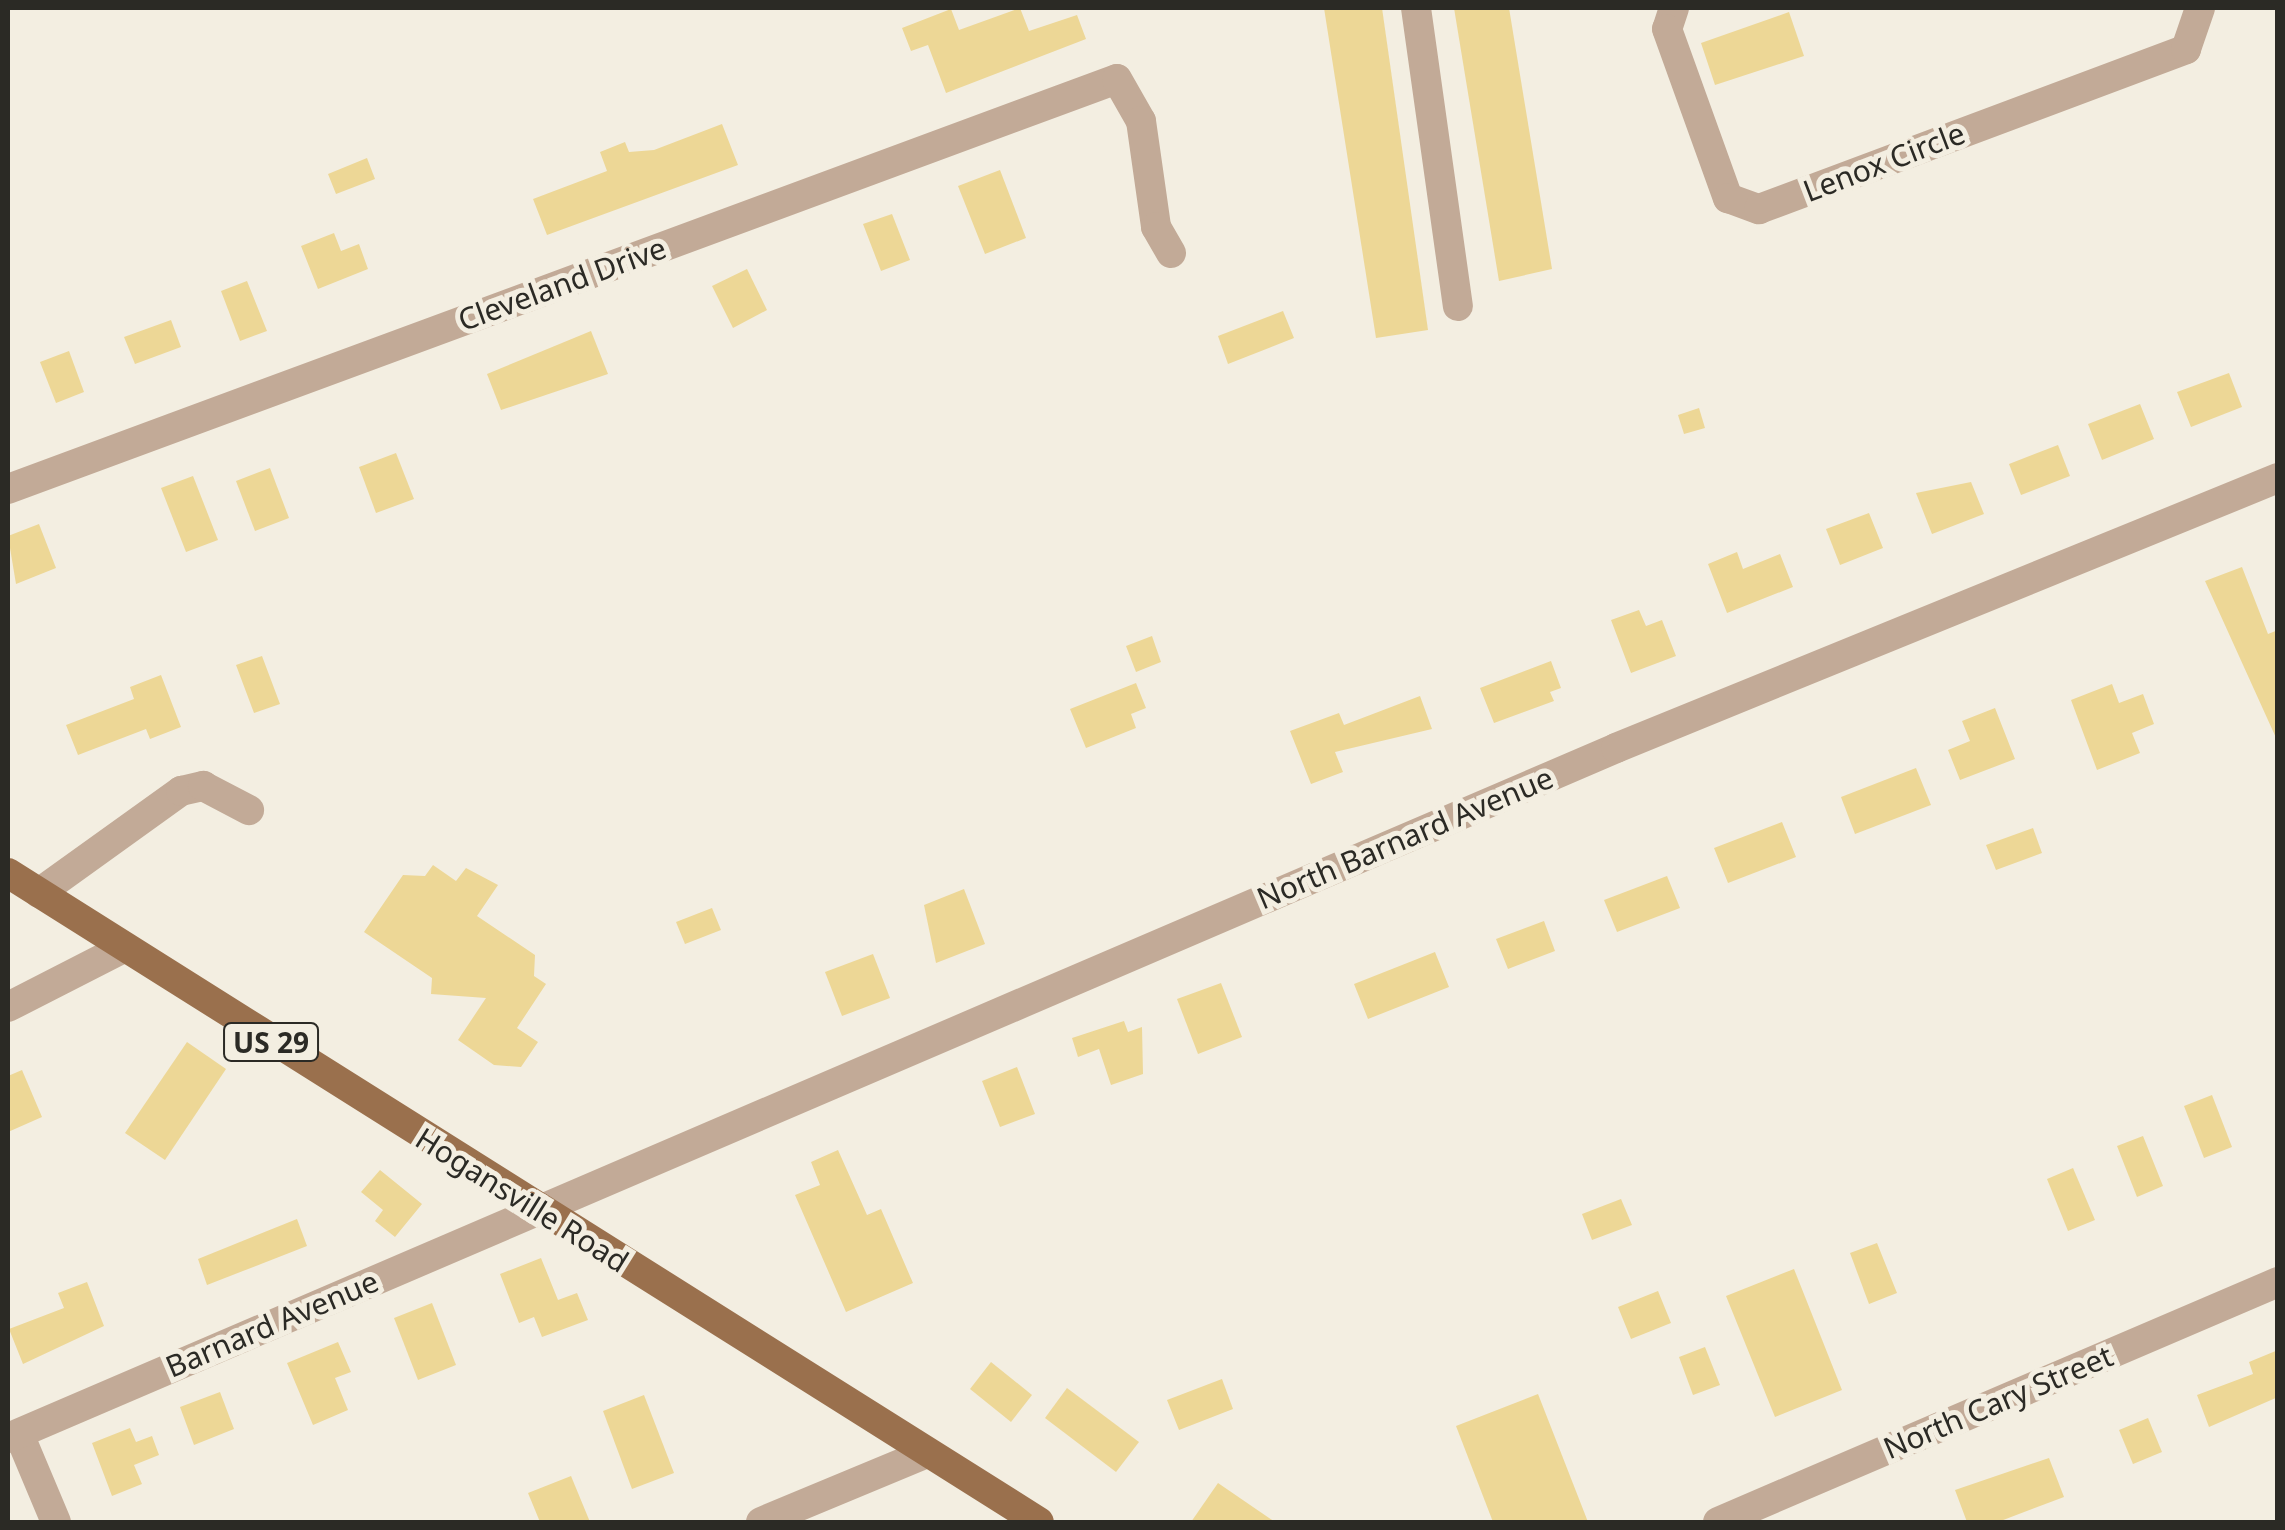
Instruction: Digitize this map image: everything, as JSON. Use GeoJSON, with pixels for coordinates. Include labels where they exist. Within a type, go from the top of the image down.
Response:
{"type":"FeatureCollection","features":[{"type":"Feature","properties":{"kind":"main road","name":"Hogansville Road"},"geometry":{"type":"LineString","coordinates":[[8,872],[1039,1522]]}},
{"type":"Feature","properties":{"kind":"street"},"geometry":{"type":"LineString","coordinates":[[1416,8],[1458,306]]}},
{"type":"Feature","properties":{"kind":"street","name":"Lenox Circle"},"geometry":{"type":"LineString","coordinates":[[1674,8],[1667,29],[1728,198],[1759,209],[2186,49],[2200,8]]}},
{"type":"Feature","properties":{"kind":"street","name":"Cleveland Drive"},"geometry":{"type":"LineString","coordinates":[[8,489],[1117,79],[1141,120],[1156,227],[1171,252]]}},
{"type":"Feature","properties":{"kind":"street","name":"North Barnard Avenue"},"geometry":{"type":"LineString","coordinates":[[537,1209],[2278,478]]}},
{"type":"Feature","properties":{"kind":"street"},"geometry":{"type":"LineString","coordinates":[[39,893],[181,791],[202,786],[249,810]]}},
{"type":"Feature","properties":{"kind":"street"},"geometry":{"type":"LineString","coordinates":[[8,1008],[126,947]]}},
{"type":"Feature","properties":{"kind":"street","name":"Barnard Avenue"},"geometry":{"type":"LineString","coordinates":[[13,1436],[537,1209]]}},
{"type":"Feature","properties":{"kind":"street","name":"North Cary Street"},"geometry":{"type":"LineString","coordinates":[[1718,1522],[2278,1282]]}},
{"type":"Feature","properties":{"kind":"street"},"geometry":{"type":"LineString","coordinates":[[13,1436],[56,1522]]}},
{"type":"Feature","properties":{"kind":"street"},"geometry":{"type":"LineString","coordinates":[[761,1522],[927,1453]]}},
{"type":"Feature","properties":{"kind":"building"},"geometry":{"type":"Polygon","coordinates":[[[1020,8],[1029,31],[1077,15],[1086,39],[946,93],[928,45],[911,51],[902,28],[951,9],[959,30],[1020,8]]]}},
{"type":"Feature","properties":{"kind":"building"},"geometry":{"type":"Polygon","coordinates":[[[1324,8],[1382,8],[1428,330],[1376,338],[1324,8]]]}},
{"type":"Feature","properties":{"kind":"building"},"geometry":{"type":"Polygon","coordinates":[[[1454,8],[1509,8],[1552,269],[1499,281],[1454,8]]]}},
{"type":"Feature","properties":{"kind":"building"},"geometry":{"type":"Polygon","coordinates":[[[1789,12],[1804,56],[1715,85],[1701,43],[1789,12]]]}},
{"type":"Feature","properties":{"kind":"building"},"geometry":{"type":"Polygon","coordinates":[[[722,124],[738,165],[547,235],[533,199],[607,171],[600,152],[625,142],[629,152],[654,150],[722,124]]]}},
{"type":"Feature","properties":{"kind":"building"},"geometry":{"type":"Polygon","coordinates":[[[367,158],[375,179],[336,194],[328,174],[367,158]]]}},
{"type":"Feature","properties":{"kind":"building"},"geometry":{"type":"Polygon","coordinates":[[[1000,170],[1026,238],[985,254],[958,186],[1000,170]]]}},
{"type":"Feature","properties":{"kind":"building"},"geometry":{"type":"Polygon","coordinates":[[[892,214],[910,260],[881,271],[863,224],[892,214]]]}},
{"type":"Feature","properties":{"kind":"building"},"geometry":{"type":"Polygon","coordinates":[[[334,233],[341,251],[359,244],[368,269],[318,289],[301,246],[334,233]]]}},
{"type":"Feature","properties":{"kind":"building"},"geometry":{"type":"Polygon","coordinates":[[[747,269],[767,310],[733,328],[712,286],[747,269]]]}},
{"type":"Feature","properties":{"kind":"building"},"geometry":{"type":"Polygon","coordinates":[[[247,281],[267,331],[240,341],[221,291],[247,281]]]}},
{"type":"Feature","properties":{"kind":"building"},"geometry":{"type":"Polygon","coordinates":[[[1283,311],[1294,338],[1228,364],[1218,336],[1283,311]]]}},
{"type":"Feature","properties":{"kind":"building"},"geometry":{"type":"Polygon","coordinates":[[[171,320],[181,347],[135,364],[124,337],[171,320]]]}},
{"type":"Feature","properties":{"kind":"building"},"geometry":{"type":"Polygon","coordinates":[[[591,331],[608,374],[501,410],[487,374],[591,331]]]}},
{"type":"Feature","properties":{"kind":"building"},"geometry":{"type":"Polygon","coordinates":[[[69,351],[84,392],[56,403],[40,362],[69,351]]]}},
{"type":"Feature","properties":{"kind":"building"},"geometry":{"type":"Polygon","coordinates":[[[2229,373],[2242,407],[2191,427],[2177,392],[2229,373]]]}},
{"type":"Feature","properties":{"kind":"building"},"geometry":{"type":"Polygon","coordinates":[[[2140,404],[2154,439],[2102,460],[2088,424],[2140,404]]]}},
{"type":"Feature","properties":{"kind":"building"},"geometry":{"type":"Polygon","coordinates":[[[1699,408],[1705,428],[1684,434],[1678,415],[1699,408]]]}},
{"type":"Feature","properties":{"kind":"building"},"geometry":{"type":"Polygon","coordinates":[[[2058,445],[2070,476],[2021,495],[2009,464],[2058,445]]]}},
{"type":"Feature","properties":{"kind":"building"},"geometry":{"type":"Polygon","coordinates":[[[396,453],[414,499],[376,513],[359,467],[396,453]]]}},
{"type":"Feature","properties":{"kind":"building"},"geometry":{"type":"Polygon","coordinates":[[[270,468],[289,518],[255,531],[236,481],[270,468]]]}},
{"type":"Feature","properties":{"kind":"building"},"geometry":{"type":"Polygon","coordinates":[[[193,476],[218,540],[186,552],[161,488],[193,476]]]}},
{"type":"Feature","properties":{"kind":"building"},"geometry":{"type":"Polygon","coordinates":[[[1971,482],[1984,514],[1932,534],[1916,493],[1971,482]]]}},
{"type":"Feature","properties":{"kind":"building"},"geometry":{"type":"Polygon","coordinates":[[[1869,513],[1883,548],[1840,565],[1826,529],[1869,513]]]}},
{"type":"Feature","properties":{"kind":"building"},"geometry":{"type":"Polygon","coordinates":[[[39,524],[56,568],[16,584],[8,536],[39,524]]]}},
{"type":"Feature","properties":{"kind":"building"},"geometry":{"type":"Polygon","coordinates":[[[1737,552],[1743,569],[1780,554],[1793,587],[1727,613],[1708,564],[1737,552]]]}},
{"type":"Feature","properties":{"kind":"building"},"geometry":{"type":"Polygon","coordinates":[[[2242,567],[2268,634],[2278,630],[2277,740],[2205,581],[2242,567]]]}},
{"type":"Feature","properties":{"kind":"building"},"geometry":{"type":"Polygon","coordinates":[[[1639,610],[1646,626],[1662,620],[1676,656],[1631,673],[1611,620],[1639,610]]]}},
{"type":"Feature","properties":{"kind":"building"},"geometry":{"type":"Polygon","coordinates":[[[1152,636],[1161,662],[1136,672],[1126,646],[1152,636]]]}},
{"type":"Feature","properties":{"kind":"building"},"geometry":{"type":"Polygon","coordinates":[[[262,656],[280,704],[254,713],[236,665],[262,656]]]}},
{"type":"Feature","properties":{"kind":"building"},"geometry":{"type":"Polygon","coordinates":[[[1551,661],[1561,688],[1550,692],[1554,701],[1494,723],[1480,688],[1551,661]]]}},
{"type":"Feature","properties":{"kind":"building"},"geometry":{"type":"Polygon","coordinates":[[[161,675],[181,727],[150,739],[146,729],[78,755],[66,725],[134,699],[130,687],[161,675]]]}},
{"type":"Feature","properties":{"kind":"building"},"geometry":{"type":"Polygon","coordinates":[[[1136,683],[1146,708],[1131,714],[1136,728],[1086,748],[1070,709],[1136,683]]]}},
{"type":"Feature","properties":{"kind":"building"},"geometry":{"type":"Polygon","coordinates":[[[2112,684],[2119,703],[2143,694],[2154,724],[2132,733],[2140,753],[2097,770],[2071,700],[2112,684]]]}},
{"type":"Feature","properties":{"kind":"building"},"geometry":{"type":"Polygon","coordinates":[[[1420,696],[1432,729],[1335,752],[1343,772],[1311,784],[1290,731],[1339,713],[1344,725],[1420,696]]]}},
{"type":"Feature","properties":{"kind":"building"},"geometry":{"type":"Polygon","coordinates":[[[1995,708],[2015,759],[1960,780],[1948,750],[1970,741],[1962,721],[1995,708]]]}},
{"type":"Feature","properties":{"kind":"building"},"geometry":{"type":"Polygon","coordinates":[[[1916,768],[1931,805],[1855,834],[1841,797],[1916,768]]]}},
{"type":"Feature","properties":{"kind":"building"},"geometry":{"type":"Polygon","coordinates":[[[1782,822],[1796,857],[1728,883],[1714,848],[1782,822]]]}},
{"type":"Feature","properties":{"kind":"building"},"geometry":{"type":"Polygon","coordinates":[[[2033,828],[2042,853],[1996,870],[1986,845],[2033,828]]]}},
{"type":"Feature","properties":{"kind":"building"},"geometry":{"type":"Polygon","coordinates":[[[433,865],[456,881],[466,868],[498,885],[477,916],[535,955],[534,976],[546,984],[517,1028],[538,1042],[521,1067],[494,1065],[458,1040],[486,998],[431,994],[432,978],[364,932],[403,875],[425,876],[433,865]]]}},
{"type":"Feature","properties":{"kind":"building"},"geometry":{"type":"Polygon","coordinates":[[[1667,876],[1680,908],[1617,932],[1604,900],[1667,876]]]}},
{"type":"Feature","properties":{"kind":"building"},"geometry":{"type":"Polygon","coordinates":[[[964,889],[985,944],[936,963],[924,905],[964,889]]]}},
{"type":"Feature","properties":{"kind":"building"},"geometry":{"type":"Polygon","coordinates":[[[712,908],[721,930],[685,944],[676,922],[712,908]]]}},
{"type":"Feature","properties":{"kind":"building"},"geometry":{"type":"Polygon","coordinates":[[[1544,921],[1555,951],[1508,969],[1496,939],[1544,921]]]}},
{"type":"Feature","properties":{"kind":"building"},"geometry":{"type":"Polygon","coordinates":[[[1435,952],[1449,987],[1368,1019],[1354,984],[1435,952]]]}},
{"type":"Feature","properties":{"kind":"building"},"geometry":{"type":"Polygon","coordinates":[[[873,954],[890,998],[842,1016],[825,972],[873,954]]]}},
{"type":"Feature","properties":{"kind":"building"},"geometry":{"type":"Polygon","coordinates":[[[1221,983],[1242,1037],[1198,1054],[1177,999],[1221,983]]]}},
{"type":"Feature","properties":{"kind":"building"},"geometry":{"type":"Polygon","coordinates":[[[1124,1021],[1128,1032],[1142,1027],[1143,1074],[1111,1085],[1099,1049],[1078,1057],[1072,1038],[1124,1021]]]}},
{"type":"Feature","properties":{"kind":"building"},"geometry":{"type":"Polygon","coordinates":[[[187,1042],[226,1069],[165,1160],[125,1133],[187,1042]]]}},
{"type":"Feature","properties":{"kind":"building"},"geometry":{"type":"Polygon","coordinates":[[[1017,1067],[1035,1114],[1000,1127],[982,1081],[1017,1067]]]}},
{"type":"Feature","properties":{"kind":"building"},"geometry":{"type":"Polygon","coordinates":[[[22,1070],[42,1117],[8,1132],[8,1076],[22,1070]]]}},
{"type":"Feature","properties":{"kind":"building"},"geometry":{"type":"Polygon","coordinates":[[[2212,1095],[2232,1147],[2204,1158],[2184,1106],[2212,1095]]]}},
{"type":"Feature","properties":{"kind":"building"},"geometry":{"type":"Polygon","coordinates":[[[2143,1136],[2163,1186],[2137,1197],[2117,1146],[2143,1136]]]}},
{"type":"Feature","properties":{"kind":"building"},"geometry":{"type":"Polygon","coordinates":[[[838,1150],[867,1215],[881,1209],[913,1283],[846,1312],[795,1195],[820,1185],[811,1162],[838,1150]]]}},
{"type":"Feature","properties":{"kind":"building"},"geometry":{"type":"Polygon","coordinates":[[[2073,1168],[2095,1220],[2068,1231],[2047,1179],[2073,1168]]]}},
{"type":"Feature","properties":{"kind":"building"},"geometry":{"type":"Polygon","coordinates":[[[380,1170],[422,1204],[395,1237],[375,1221],[383,1210],[361,1192],[380,1170]]]}},
{"type":"Feature","properties":{"kind":"building"},"geometry":{"type":"Polygon","coordinates":[[[1621,1199],[1632,1225],[1592,1240],[1582,1214],[1621,1199]]]}},
{"type":"Feature","properties":{"kind":"building"},"geometry":{"type":"Polygon","coordinates":[[[297,1219],[307,1246],[207,1285],[198,1259],[297,1219]]]}},
{"type":"Feature","properties":{"kind":"building"},"geometry":{"type":"Polygon","coordinates":[[[1877,1243],[1897,1293],[1869,1304],[1850,1253],[1877,1243]]]}},
{"type":"Feature","properties":{"kind":"building"},"geometry":{"type":"Polygon","coordinates":[[[541,1258],[558,1300],[577,1293],[588,1320],[542,1337],[534,1317],[519,1323],[500,1274],[541,1258]]]}},
{"type":"Feature","properties":{"kind":"building"},"geometry":{"type":"Polygon","coordinates":[[[1794,1269],[1842,1390],[1775,1417],[1726,1296],[1794,1269]]]}},
{"type":"Feature","properties":{"kind":"building"},"geometry":{"type":"Polygon","coordinates":[[[87,1282],[104,1326],[23,1364],[9,1329],[64,1308],[58,1293],[87,1282]]]}},
{"type":"Feature","properties":{"kind":"building"},"geometry":{"type":"Polygon","coordinates":[[[1658,1291],[1671,1323],[1631,1339],[1618,1307],[1658,1291]]]}},
{"type":"Feature","properties":{"kind":"building"},"geometry":{"type":"Polygon","coordinates":[[[432,1303],[456,1365],[418,1380],[394,1318],[432,1303]]]}},
{"type":"Feature","properties":{"kind":"building"},"geometry":{"type":"Polygon","coordinates":[[[338,1342],[351,1372],[335,1378],[348,1410],[313,1425],[287,1363],[338,1342]]]}},
{"type":"Feature","properties":{"kind":"building"},"geometry":{"type":"Polygon","coordinates":[[[1705,1347],[1720,1385],[1693,1395],[1679,1357],[1705,1347]]]}},
{"type":"Feature","properties":{"kind":"building"},"geometry":{"type":"Polygon","coordinates":[[[2278,1350],[2278,1397],[2209,1427],[2197,1395],[2253,1374],[2249,1362],[2278,1350]]]}},
{"type":"Feature","properties":{"kind":"building"},"geometry":{"type":"Polygon","coordinates":[[[991,1362],[1032,1395],[1011,1422],[970,1389],[991,1362]]]}},
{"type":"Feature","properties":{"kind":"building"},"geometry":{"type":"Polygon","coordinates":[[[1222,1379],[1233,1409],[1179,1430],[1167,1400],[1222,1379]]]}},
{"type":"Feature","properties":{"kind":"building"},"geometry":{"type":"Polygon","coordinates":[[[1067,1388],[1139,1442],[1116,1472],[1045,1418],[1067,1388]]]}},
{"type":"Feature","properties":{"kind":"building"},"geometry":{"type":"Polygon","coordinates":[[[220,1392],[234,1429],[194,1445],[180,1407],[220,1392]]]}},
{"type":"Feature","properties":{"kind":"building"},"geometry":{"type":"Polygon","coordinates":[[[1538,1394],[1588,1522],[1493,1522],[1456,1426],[1538,1394]]]}},
{"type":"Feature","properties":{"kind":"building"},"geometry":{"type":"Polygon","coordinates":[[[644,1395],[674,1473],[632,1489],[603,1411],[644,1395]]]}},
{"type":"Feature","properties":{"kind":"building"},"geometry":{"type":"Polygon","coordinates":[[[2148,1418],[2162,1452],[2133,1464],[2119,1430],[2148,1418]]]}},
{"type":"Feature","properties":{"kind":"building"},"geometry":{"type":"Polygon","coordinates":[[[130,1428],[136,1442],[152,1436],[159,1455],[134,1465],[142,1484],[112,1496],[92,1443],[130,1428]]]}},
{"type":"Feature","properties":{"kind":"building"},"geometry":{"type":"Polygon","coordinates":[[[2049,1458],[2064,1497],[1998,1522],[1967,1522],[1955,1490],[2049,1458]]]}},
{"type":"Feature","properties":{"kind":"building"},"geometry":{"type":"Polygon","coordinates":[[[571,1476],[590,1522],[540,1522],[528,1493],[571,1476]]]}},
{"type":"Feature","properties":{"kind":"building"},"geometry":{"type":"Polygon","coordinates":[[[1218,1483],[1275,1522],[1191,1522],[1218,1483]]]}}]}
